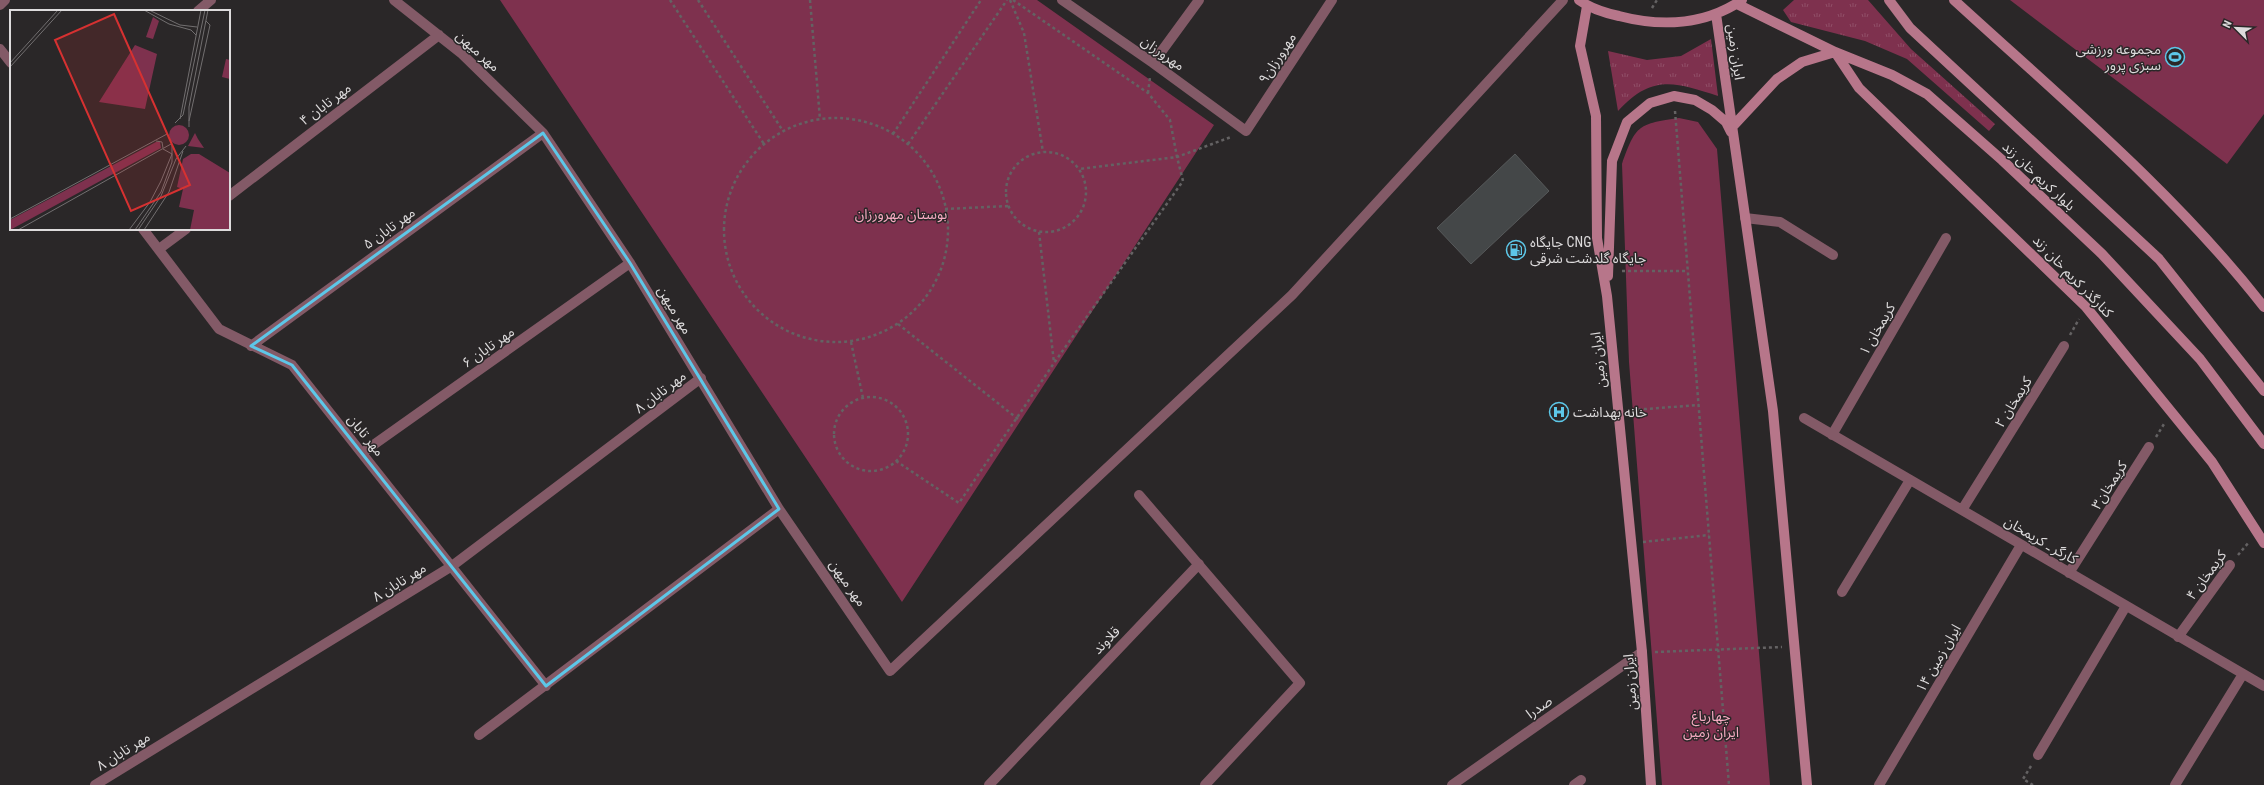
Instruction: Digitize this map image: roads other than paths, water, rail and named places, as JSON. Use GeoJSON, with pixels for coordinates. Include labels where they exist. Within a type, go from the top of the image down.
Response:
{"type":"FeatureCollection","features":[{"type":"Feature","properties":{"kind":"main road","name":"بلوار کریم خان زند"},"geometry":{"type":"LineString","coordinates":[[1889,0],[1910,28],[2159,259],[2264,392]]}},
{"type":"Feature","properties":{"kind":"main road"},"geometry":{"type":"LineString","coordinates":[[1954,0],[2073,108],[2157,189],[2238,274],[2264,308]]}},
{"type":"Feature","properties":{"kind":"main road","name":"بلوار کریم خان زند"},"geometry":{"type":"LineString","coordinates":[[1740,2],[1835,52],[1892,75],[1927,94],[2002,160],[2102,254],[2200,359],[2264,444]]}},
{"type":"Feature","properties":{"kind":"main road"},"geometry":{"type":"LineString","coordinates":[[1583,3],[1643,22],[1668,24],[1692,21],[1716,14],[1740,2]]}},
{"type":"Feature","properties":{"kind":"main road","name":"ایران زمین"},"geometry":{"type":"LineString","coordinates":[[1583,3],[1580,46],[1596,116],[1597,238],[1607,296],[1617,411],[1642,652],[1651,785]]}},
{"type":"Feature","properties":{"kind":"main road","name":"ایران زمین"},"geometry":{"type":"LineString","coordinates":[[1716,14],[1746,218],[1772,411],[1807,785]]}},
{"type":"Feature","properties":{"kind":"main road"},"geometry":{"type":"LineString","coordinates":[[1732,126],[1777,78],[1802,62],[1835,52]]}},
{"type":"Feature","properties":{"kind":"main road","name":"کنارگذر کریم خان زند"},"geometry":{"type":"LineString","coordinates":[[1835,52],[1859,88],[2086,307],[2212,462],[2258,530],[2264,543]]}},
{"type":"Feature","properties":{"kind":"main road"},"geometry":{"type":"LineString","coordinates":[[1607,296],[1612,161],[1627,122],[1650,103],[1674,96],[1695,100],[1712,110],[1726,122],[1734,137]]}},
{"type":"Feature","properties":{"kind":"street"},"geometry":{"type":"LineString","coordinates":[[0,4],[5,0]]}},
{"type":"Feature","properties":{"kind":"street"},"geometry":{"type":"LineString","coordinates":[[199,10],[211,0]]}},
{"type":"Feature","properties":{"kind":"street","name":"مهر میهن"},"geometry":{"type":"LineString","coordinates":[[394,0],[461,53],[543,133],[630,263],[779,509],[890,671],[1292,295],[1563,0]]}},
{"type":"Feature","properties":{"kind":"street","name":"مهرورزان"},"geometry":{"type":"LineString","coordinates":[[1062,0],[1153,63],[1246,131]]}},
{"type":"Feature","properties":{"kind":"street"},"geometry":{"type":"LineString","coordinates":[[1153,63],[1200,0]]}},
{"type":"Feature","properties":{"kind":"street","name":"مهرورزان۹"},"geometry":{"type":"LineString","coordinates":[[1246,131],[1332,0]]}},
{"type":"Feature","properties":{"kind":"street","name":"مهر تابان ۴"},"geometry":{"type":"LineString","coordinates":[[230,195],[439,35]]}},
{"type":"Feature","properties":{"kind":"street"},"geometry":{"type":"LineString","coordinates":[[0,49],[10,62]]}},
{"type":"Feature","properties":{"kind":"street","name":"مهر تابان ۵"},"geometry":{"type":"LineString","coordinates":[[251,346],[543,133]]}},
{"type":"Feature","properties":{"kind":"street"},"geometry":{"type":"LineString","coordinates":[[1746,218],[1780,222],[1833,255]]}},
{"type":"Feature","properties":{"kind":"street","name":"مهر تابان"},"geometry":{"type":"LineString","coordinates":[[144,230],[220,329],[251,346],[292,365],[546,686]]}},
{"type":"Feature","properties":{"kind":"street"},"geometry":{"type":"LineString","coordinates":[[159,249],[185,230]]}},
{"type":"Feature","properties":{"kind":"street","name":"کریمخان ۱"},"geometry":{"type":"LineString","coordinates":[[1832,435],[1946,238]]}},
{"type":"Feature","properties":{"kind":"street","name":"مهر تابان ۶"},"geometry":{"type":"LineString","coordinates":[[362,453],[630,263]]}},
{"type":"Feature","properties":{"kind":"street","name":"کریمخان ۲"},"geometry":{"type":"LineString","coordinates":[[1962,510],[2064,346]]}},
{"type":"Feature","properties":{"kind":"street","name":"مهر تابان ۸"},"geometry":{"type":"LineString","coordinates":[[94,785],[452,566],[701,378]]}},
{"type":"Feature","properties":{"kind":"street","name":"کارگر ـ کریمخان"},"geometry":{"type":"LineString","coordinates":[[1804,418],[2264,686]]}},
{"type":"Feature","properties":{"kind":"street","name":"کریمخان۳"},"geometry":{"type":"LineString","coordinates":[[2069,573],[2149,447]]}},
{"type":"Feature","properties":{"kind":"street"},"geometry":{"type":"LineString","coordinates":[[1842,592],[1910,480]]}},
{"type":"Feature","properties":{"kind":"street"},"geometry":{"type":"LineString","coordinates":[[1139,495],[1300,683],[1205,785]]}},
{"type":"Feature","properties":{"kind":"street"},"geometry":{"type":"LineString","coordinates":[[479,735],[779,509]]}},
{"type":"Feature","properties":{"kind":"street","name":"ایران زمین ۱۴"},"geometry":{"type":"LineString","coordinates":[[1879,785],[2021,545]]}},
{"type":"Feature","properties":{"kind":"street","name":"قلاوند"},"geometry":{"type":"LineString","coordinates":[[989,785],[1199,564]]}},
{"type":"Feature","properties":{"kind":"street","name":"کریمخان ۴"},"geometry":{"type":"LineString","coordinates":[[2178,637],[2230,565]]}},
{"type":"Feature","properties":{"kind":"street"},"geometry":{"type":"LineString","coordinates":[[2038,755],[2126,606]]}},
{"type":"Feature","properties":{"kind":"street","name":"صدرا"},"geometry":{"type":"LineString","coordinates":[[1452,785],[1642,652]]}},
{"type":"Feature","properties":{"kind":"street"},"geometry":{"type":"LineString","coordinates":[[2175,785],[2243,674]]}},
{"type":"Feature","properties":{"kind":"place","name":"مجموعه ورزشی سبزی پرور"},"geometry":{"type":"Point","coordinates":[2175,57]}},
{"type":"Feature","properties":{"kind":"place","name":"جایگاه CNG جایگاه گلدشت شرقی"},"geometry":{"type":"Point","coordinates":[1516,250]}},
{"type":"Feature","properties":{"kind":"place","name":"خانه بهداشت"},"geometry":{"type":"Point","coordinates":[1559,412]}},
{"type":"Feature","properties":{"kind":"park label","name":"بوستان مهرورزان"},"geometry":{"type":"Point","coordinates":[901,214]}},
{"type":"Feature","properties":{"kind":"park label","name":"چهارباغ ایران زمین"},"geometry":{"type":"Point","coordinates":[1711,724]}}]}
